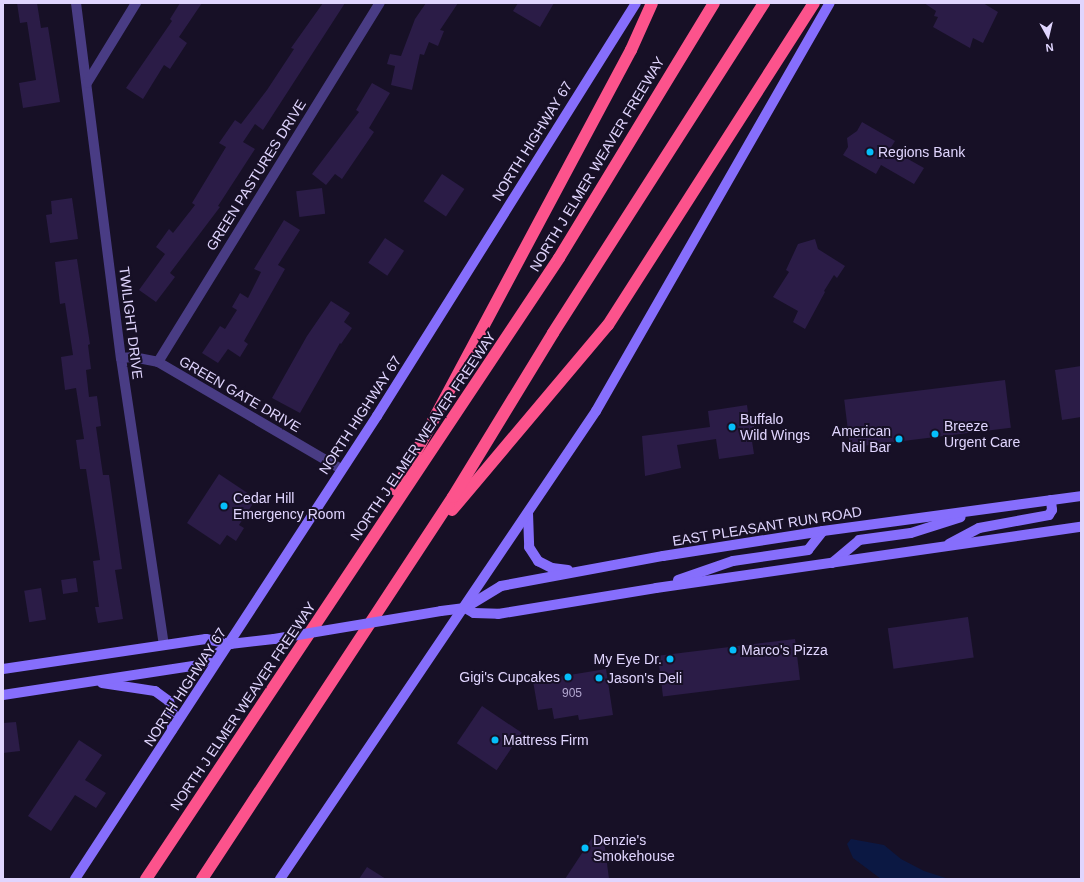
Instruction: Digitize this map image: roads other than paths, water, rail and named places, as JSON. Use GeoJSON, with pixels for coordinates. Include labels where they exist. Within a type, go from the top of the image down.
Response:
{"type":"FeatureCollection","features":[{"type":"Feature","properties":{"kind":"highway"},"geometry":{"type":"LineString","coordinates":[[359,558],[631,50],[652,3]]}},
{"type":"Feature","properties":{"kind":"highway","name":"NORTH J ELMER WEAVER FREEWAY"},"geometry":{"type":"LineString","coordinates":[[146,879],[559,258],[714,3]]}},
{"type":"Feature","properties":{"kind":"highway"},"geometry":{"type":"LineString","coordinates":[[202,879],[416,554],[764,3]]}},
{"type":"Feature","properties":{"kind":"highway"},"geometry":{"type":"LineString","coordinates":[[416,554],[608,325],[814,3]]}},
{"type":"Feature","properties":{"kind":"main road","name":"NORTH HIGHWAY 67"},"geometry":{"type":"LineString","coordinates":[[75,879],[230,644],[636,3]]}},
{"type":"Feature","properties":{"kind":"main road"},"geometry":{"type":"LineString","coordinates":[[280,879],[465,608],[596,411],[830,3]]}},
{"type":"Feature","properties":{"kind":"main road","name":"EAST PLEASANT RUN ROAD"},"geometry":{"type":"LineString","coordinates":[[3,669],[206,638],[230,644],[274,639],[465,608],[501,586],[578,572],[823,531],[1081,496]]}},
{"type":"Feature","properties":{"kind":"main road"},"geometry":{"type":"LineString","coordinates":[[943,547],[979,528],[1049,515],[1052,510],[1051,500]]}},
{"type":"Feature","properties":{"kind":"main road"},"geometry":{"type":"LineString","coordinates":[[832,562],[859,540],[911,532],[990,508]]}},
{"type":"Feature","properties":{"kind":"main road"},"geometry":{"type":"LineString","coordinates":[[528,512],[529,547],[538,561],[552,568],[578,572]]}},
{"type":"Feature","properties":{"kind":"main road","name":"EAST PLEASANT RUN ROAD"},"geometry":{"type":"LineString","coordinates":[[465,608],[474,613],[498,614],[656,588],[1081,527]]}},
{"type":"Feature","properties":{"kind":"main road"},"geometry":{"type":"LineString","coordinates":[[656,588],[733,561],[808,550],[823,531]]}},
{"type":"Feature","properties":{"kind":"main road","name":"EAST PLEASANT RUN ROAD"},"geometry":{"type":"LineString","coordinates":[[3,695],[200,665],[230,644]]}},
{"type":"Feature","properties":{"kind":"main road"},"geometry":{"type":"LineString","coordinates":[[90,682],[155,691],[169,701],[173,714],[172,732]]}},
{"type":"Feature","properties":{"kind":"street","name":"TWILIGHT DRIVE"},"geometry":{"type":"LineString","coordinates":[[76,3],[121,358],[164,645]]}},
{"type":"Feature","properties":{"kind":"street"},"geometry":{"type":"LineString","coordinates":[[87,83],[136,3]]}},
{"type":"Feature","properties":{"kind":"street","name":"GREEN PASTURES DRIVE"},"geometry":{"type":"LineString","coordinates":[[158,362],[380,3]]}},
{"type":"Feature","properties":{"kind":"street","name":"GREEN GATE DRIVE"},"geometry":{"type":"LineString","coordinates":[[121,358],[133,357],[158,362],[341,469]]}},
{"type":"Feature","properties":{"kind":"water"},"geometry":{"type":"Polygon","coordinates":[[[851,839],[884,845],[901,859],[924,871],[949,879],[881,879],[853,858],[847,844],[851,839]]]}},
{"type":"Feature","properties":{"kind":"place","name":"Regions Bank"},"geometry":{"type":"Point","coordinates":[870,152]}},
{"type":"Feature","properties":{"kind":"place","name":"Buffalo Wild Wings"},"geometry":{"type":"Point","coordinates":[732,427]}},
{"type":"Feature","properties":{"kind":"place","name":"Breeze Urgent Care"},"geometry":{"type":"Point","coordinates":[935,434]}},
{"type":"Feature","properties":{"kind":"place","name":"American Nail Bar"},"geometry":{"type":"Point","coordinates":[899,439]}},
{"type":"Feature","properties":{"kind":"place","name":"Cedar Hill Emergency Room"},"geometry":{"type":"Point","coordinates":[224,506]}},
{"type":"Feature","properties":{"kind":"place","name":"Marco's Pizza"},"geometry":{"type":"Point","coordinates":[733,650]}},
{"type":"Feature","properties":{"kind":"place","name":"My Eye Dr."},"geometry":{"type":"Point","coordinates":[670,659]}},
{"type":"Feature","properties":{"kind":"place","name":"Gigi's Cupcakes"},"geometry":{"type":"Point","coordinates":[568,677]}},
{"type":"Feature","properties":{"kind":"place","name":"Jason's Deli"},"geometry":{"type":"Point","coordinates":[599,678]}},
{"type":"Feature","properties":{"kind":"place","name":"Mattress Firm"},"geometry":{"type":"Point","coordinates":[495,740]}},
{"type":"Feature","properties":{"kind":"place","name":"Denzie's Smokehouse"},"geometry":{"type":"Point","coordinates":[585,848]}}]}
